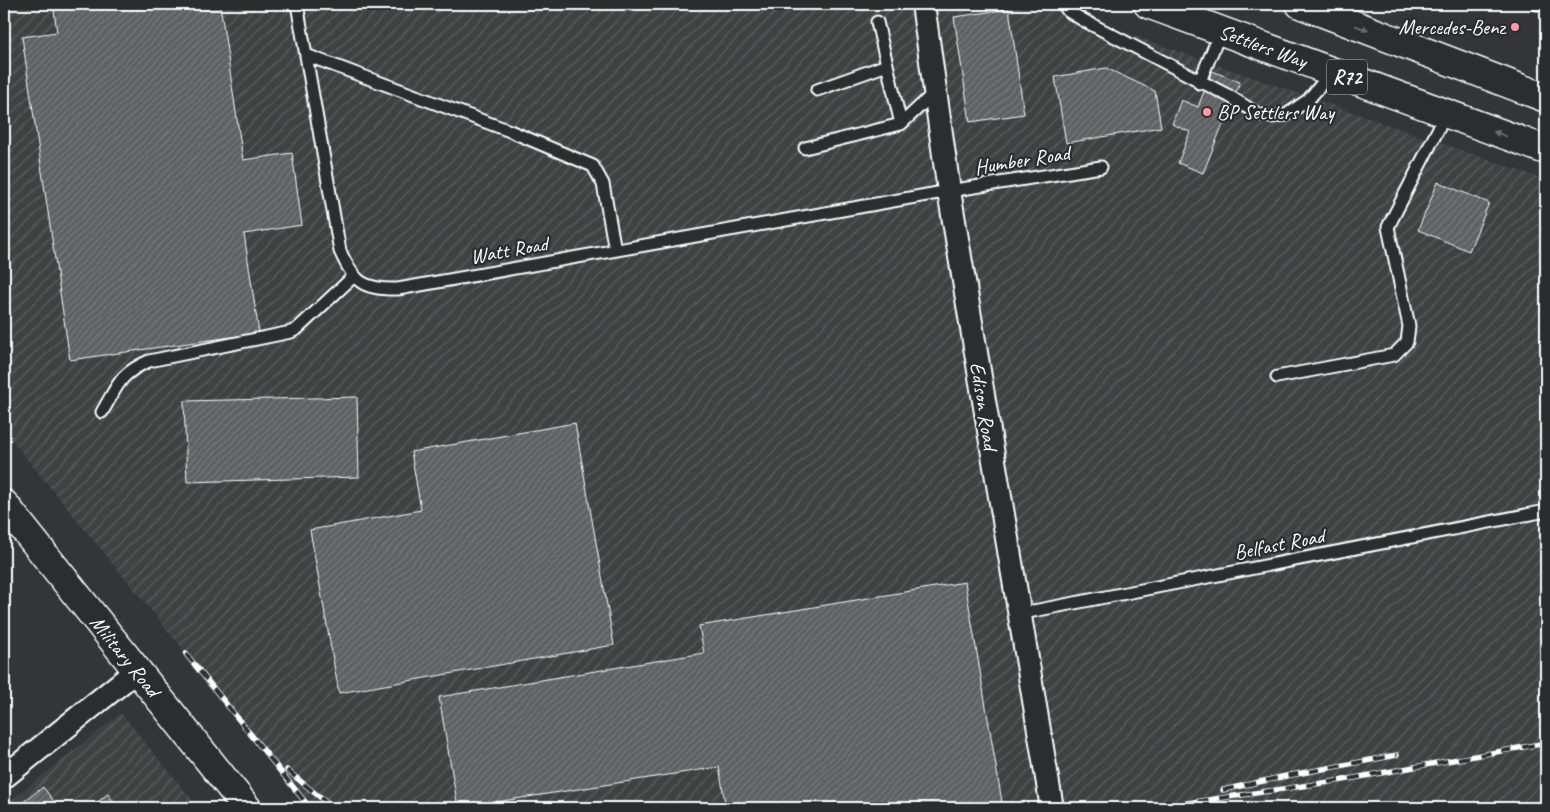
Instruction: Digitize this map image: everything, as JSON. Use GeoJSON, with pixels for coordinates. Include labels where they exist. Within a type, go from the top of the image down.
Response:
{"type":"FeatureCollection","features":[{"type":"Feature","properties":{"kind":"main road","name":"Settlers Way"},"geometry":{"type":"LineString","coordinates":[[1148,4],[1546,150]]}},
{"type":"Feature","properties":{"kind":"main road","name":"R72"},"geometry":{"type":"LineString","coordinates":[[1300,4],[1545,98]]}},
{"type":"Feature","properties":{"kind":"main road","name":"Military Road"},"geometry":{"type":"LineString","coordinates":[[5,509],[247,808]]}},
{"type":"Feature","properties":{"kind":"street","name":"Edison Road"},"geometry":{"type":"LineString","coordinates":[[923,4],[949,191],[1018,614],[1052,808]]}},
{"type":"Feature","properties":{"kind":"street"},"geometry":{"type":"LineString","coordinates":[[4,778],[136,671]]}},
{"type":"Feature","properties":{"kind":"lane"},"geometry":{"type":"LineString","coordinates":[[102,412],[124,375],[135,367],[149,361],[291,332],[297,329],[354,276],[340,251],[297,4]]}},
{"type":"Feature","properties":{"kind":"lane"},"geometry":{"type":"LineString","coordinates":[[1063,4],[1068,11],[1083,20],[1199,83],[1229,96],[1258,114],[1270,117],[1286,115],[1308,100],[1332,72]]}},
{"type":"Feature","properties":{"kind":"lane"},"geometry":{"type":"LineString","coordinates":[[1537,4],[1542,4]]}},
{"type":"Feature","properties":{"kind":"lane"},"geometry":{"type":"LineString","coordinates":[[877,22],[901,124]]}},
{"type":"Feature","properties":{"kind":"lane"},"geometry":{"type":"LineString","coordinates":[[1199,83],[1221,31]]}},
{"type":"Feature","properties":{"kind":"lane"},"geometry":{"type":"LineString","coordinates":[[306,55],[510,131],[594,166],[603,184],[615,250]]}},
{"type":"Feature","properties":{"kind":"lane"},"geometry":{"type":"LineString","coordinates":[[817,90],[887,64]]}},
{"type":"Feature","properties":{"kind":"lane"},"geometry":{"type":"LineString","coordinates":[[805,148],[901,124],[935,92]]}},
{"type":"Feature","properties":{"kind":"lane"},"geometry":{"type":"LineString","coordinates":[[1277,377],[1394,354],[1407,342],[1409,326],[1388,227],[1446,114]]}},
{"type":"Feature","properties":{"kind":"lane","name":"Humber Road"},"geometry":{"type":"LineString","coordinates":[[949,191],[1101,167]]}},
{"type":"Feature","properties":{"kind":"lane","name":"Watt Road"},"geometry":{"type":"LineString","coordinates":[[354,276],[359,283],[368,287],[398,289],[949,191]]}},
{"type":"Feature","properties":{"kind":"lane","name":"Belfast Road"},"geometry":{"type":"LineString","coordinates":[[1018,614],[1546,511]]}},
{"type":"Feature","properties":{"kind":"shaded area"},"geometry":{"type":"Polygon","coordinates":[[[4,4],[1043,4],[1546,180],[1546,808],[313,808],[4,431],[4,4]]]}},
{"type":"Feature","properties":{"kind":"shaded area"},"geometry":{"type":"Polygon","coordinates":[[[121,713],[199,808],[4,808],[4,806],[121,713]]]}},
{"type":"Feature","properties":{"kind":"building"},"geometry":{"type":"Polygon","coordinates":[[[53,4],[184,4],[185,9],[220,4],[243,160],[292,153],[302,225],[244,234],[259,333],[70,360],[22,37],[57,32],[53,4]]]}},
{"type":"Feature","properties":{"kind":"building"},"geometry":{"type":"Polygon","coordinates":[[[1009,9],[1024,114],[970,122],[954,17],[1009,9]]]}},
{"type":"Feature","properties":{"kind":"building"},"geometry":{"type":"Polygon","coordinates":[[[1106,68],[1155,91],[1161,127],[1066,143],[1055,77],[1106,68]]]}},
{"type":"Feature","properties":{"kind":"building"},"geometry":{"type":"Polygon","coordinates":[[[1212,71],[1240,82],[1203,173],[1178,163],[1190,132],[1172,124],[1181,100],[1198,107],[1212,71]]]}},
{"type":"Feature","properties":{"kind":"building"},"geometry":{"type":"Polygon","coordinates":[[[1438,182],[1489,203],[1469,251],[1418,230],[1438,182]]]}},
{"type":"Feature","properties":{"kind":"building"},"geometry":{"type":"Polygon","coordinates":[[[357,397],[359,477],[187,482],[184,401],[357,397]]]}},
{"type":"Feature","properties":{"kind":"building"},"geometry":{"type":"Polygon","coordinates":[[[575,423],[614,645],[339,693],[310,530],[421,510],[411,452],[575,423]]]}},
{"type":"Feature","properties":{"kind":"building"},"geometry":{"type":"Polygon","coordinates":[[[965,582],[1003,808],[726,808],[719,767],[458,808],[439,697],[704,653],[699,626],[965,582]]]}},
{"type":"Feature","properties":{"kind":"building"},"geometry":{"type":"Polygon","coordinates":[[[43,787],[59,808],[16,808],[43,787]]]}},
{"type":"Feature","properties":{"kind":"building"},"geometry":{"type":"Polygon","coordinates":[[[108,794],[118,808],[90,808],[108,794]]]}},
{"type":"Feature","properties":{"kind":"railway"},"geometry":{"type":"LineString","coordinates":[[186,654],[310,808]]}},
{"type":"Feature","properties":{"kind":"railway"},"geometry":{"type":"LineString","coordinates":[[1154,808],[1343,780],[1546,743]]}},
{"type":"Feature","properties":{"kind":"railway"},"geometry":{"type":"LineString","coordinates":[[1223,790],[1397,755]]}},
{"type":"Feature","properties":{"kind":"railway"},"geometry":{"type":"LineString","coordinates":[[287,770],[333,808]]}},
{"type":"Feature","properties":{"kind":"place","name":"Mercedes-Benz"},"geometry":{"type":"Point","coordinates":[1515,27]}},
{"type":"Feature","properties":{"kind":"place","name":"BP Settlers Way"},"geometry":{"type":"Point","coordinates":[1207,112]}}]}
